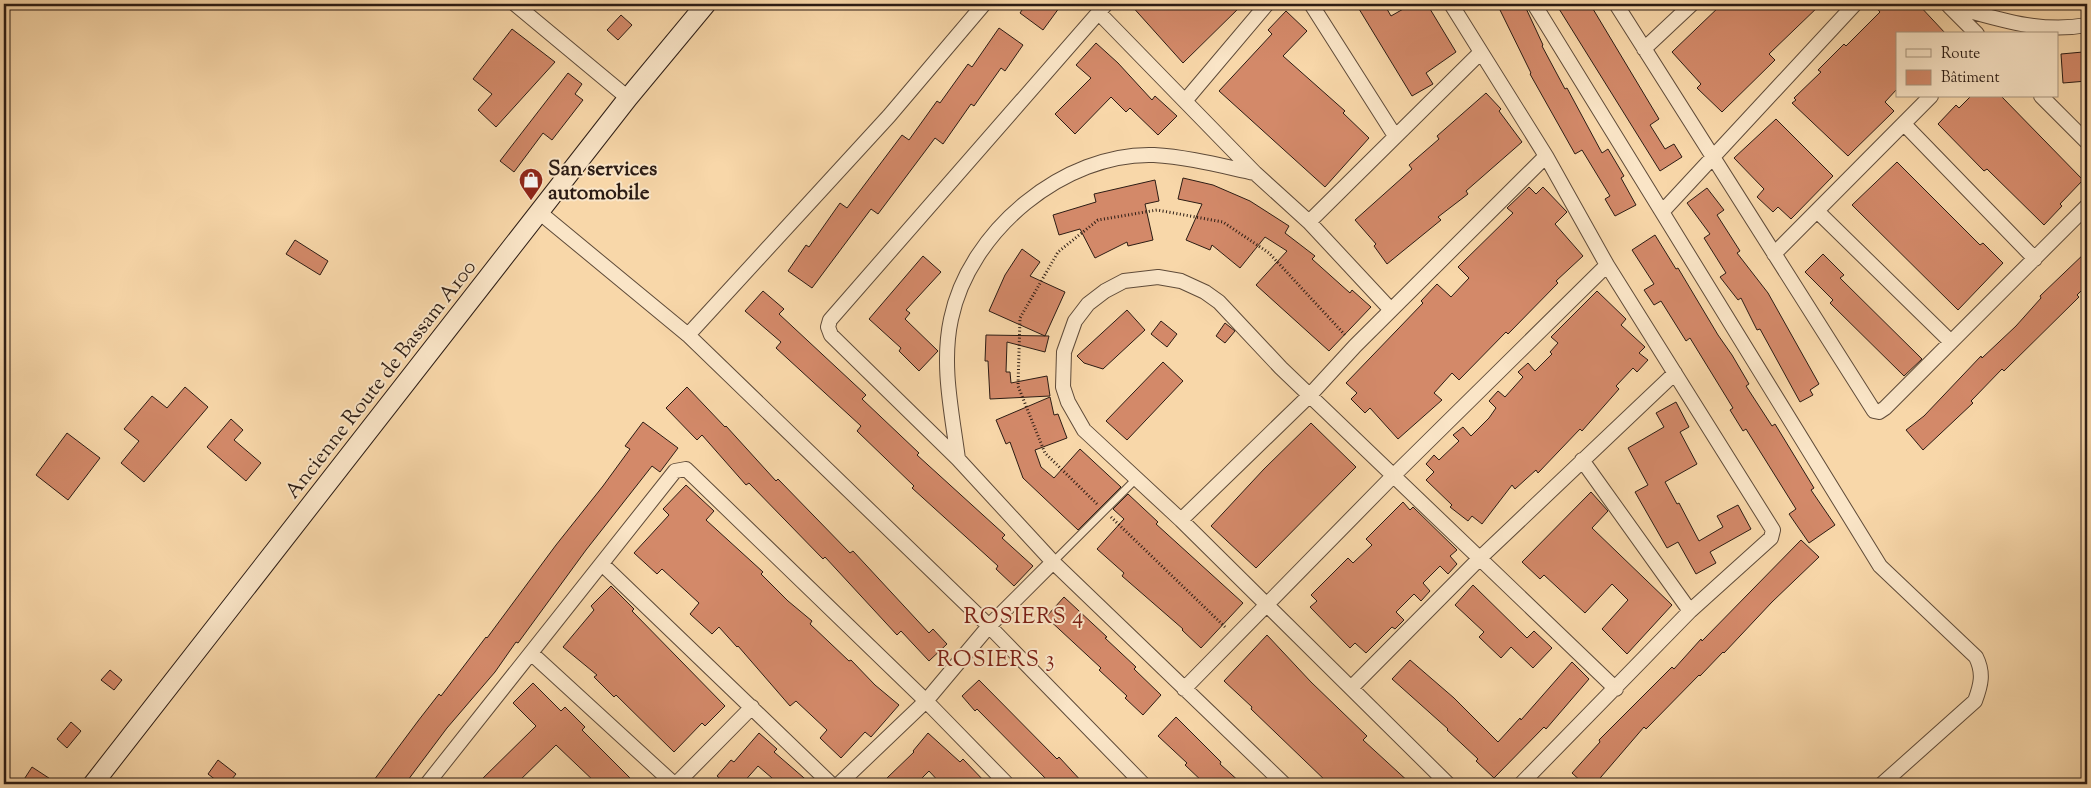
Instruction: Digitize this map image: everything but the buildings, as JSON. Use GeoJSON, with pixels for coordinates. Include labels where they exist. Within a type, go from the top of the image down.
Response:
{"type":"FeatureCollection","features":[{"type":"Feature","properties":{"kind":"main road","name":"Ancienne Route de Bassam A100"},"geometry":{"type":"LineString","coordinates":[[93,784],[628,98],[706,4]]}},
{"type":"Feature","properties":{"kind":"street"},"geometry":{"type":"LineString","coordinates":[[515,4],[628,98]]}},
{"type":"Feature","properties":{"kind":"street"},"geometry":{"type":"LineString","coordinates":[[688,335],[889,116],[984,4]]}},
{"type":"Feature","properties":{"kind":"street"},"geometry":{"type":"LineString","coordinates":[[1185,100],[1267,4]]}},
{"type":"Feature","properties":{"kind":"street"},"geometry":{"type":"LineString","coordinates":[[1311,4],[1395,136]]}},
{"type":"Feature","properties":{"kind":"street"},"geometry":{"type":"LineString","coordinates":[[1452,4],[1546,156],[1607,265],[1773,530],[1771,538],[1690,611],[1616,689],[1521,784]]}},
{"type":"Feature","properties":{"kind":"street"},"geometry":{"type":"LineString","coordinates":[[1534,4],[1880,566],[1976,657],[1981,668],[1981,685],[1975,701],[1882,784]]}},
{"type":"Feature","properties":{"kind":"street"},"geometry":{"type":"LineString","coordinates":[[1616,4],[1874,411],[1879,412],[1885,408],[2087,206]]}},
{"type":"Feature","properties":{"kind":"street"},"geometry":{"type":"LineString","coordinates":[[1644,50],[1692,4]]}},
{"type":"Feature","properties":{"kind":"street"},"geometry":{"type":"LineString","coordinates":[[1662,212],[1855,4]]}},
{"type":"Feature","properties":{"kind":"street"},"geometry":{"type":"LineString","coordinates":[[1948,4],[2028,27],[2069,28],[2087,25]]}},
{"type":"Feature","properties":{"kind":"street"},"geometry":{"type":"LineString","coordinates":[[1948,4],[1975,32]]}},
{"type":"Feature","properties":{"kind":"street"},"geometry":{"type":"LineString","coordinates":[[1284,784],[1054,562],[958,459],[831,335],[828,327],[830,320],[1103,8],[1185,100],[1255,173],[1309,222],[1391,310]]}},
{"type":"Feature","properties":{"kind":"street"},"geometry":{"type":"LineString","coordinates":[[1309,222],[1481,52]]}},
{"type":"Feature","properties":{"kind":"street"},"geometry":{"type":"LineString","coordinates":[[1774,254],[1929,98]]}},
{"type":"Feature","properties":{"kind":"street"},"geometry":{"type":"LineString","coordinates":[[2043,98],[2087,142]]}},
{"type":"Feature","properties":{"kind":"street"},"geometry":{"type":"LineString","coordinates":[[1904,124],[2035,259]]}},
{"type":"Feature","properties":{"kind":"street"},"geometry":{"type":"LineString","coordinates":[[958,459],[947,376],[951,318],[960,291],[975,262],[1007,220],[1047,186],[1078,169],[1133,156],[1177,158],[1255,173]]}},
{"type":"Feature","properties":{"kind":"street"},"geometry":{"type":"LineString","coordinates":[[1181,520],[1310,396],[1355,346],[1546,156]]}},
{"type":"Feature","properties":{"kind":"street"},"geometry":{"type":"LineString","coordinates":[[1817,211],[1951,342]]}},
{"type":"Feature","properties":{"kind":"street"},"geometry":{"type":"LineString","coordinates":[[539,212],[688,335],[989,626],[1143,784]]}},
{"type":"Feature","properties":{"kind":"street"},"geometry":{"type":"LineString","coordinates":[[1184,688],[1267,606],[1393,476],[1607,265]]}},
{"type":"Feature","properties":{"kind":"street"},"geometry":{"type":"LineString","coordinates":[[1448,784],[1181,520],[1084,430],[1068,402],[1063,387],[1064,352],[1075,321],[1088,304],[1104,291],[1124,281],[1148,277],[1181,281],[1205,292],[1231,314],[1281,368],[1616,689]]}},
{"type":"Feature","properties":{"kind":"street"},"geometry":{"type":"LineString","coordinates":[[1351,688],[1480,558],[1674,373]]}},
{"type":"Feature","properties":{"kind":"street"},"geometry":{"type":"LineString","coordinates":[[1582,460],[1690,611]]}},
{"type":"Feature","properties":{"kind":"street"},"geometry":{"type":"LineString","coordinates":[[427,784],[675,471],[686,469],[926,701],[1006,784]]}},
{"type":"Feature","properties":{"kind":"street"},"geometry":{"type":"LineString","coordinates":[[839,784],[926,701],[989,626],[1054,562]]}},
{"type":"Feature","properties":{"kind":"street"},"geometry":{"type":"LineString","coordinates":[[602,564],[831,784]]}},
{"type":"Feature","properties":{"kind":"street"},"geometry":{"type":"LineString","coordinates":[[531,654],[675,784],[752,707]]}},
{"type":"Feature","properties":{"kind":"lane"},"geometry":{"type":"LineString","coordinates":[[1054,562],[1136,478]]}},
{"type":"Feature","properties":{"kind":"path"},"geometry":{"type":"LineString","coordinates":[[1236,637],[1044,453],[1018,386],[1020,318],[1058,252],[1098,220],[1157,210],[1222,222],[1269,253],[1355,346]]}},
{"type":"Feature","properties":{"kind":"place","name":"San services automobile"},"geometry":{"type":"Point","coordinates":[531,201]}},
{"type":"Feature","properties":{"kind":"district","name":"ROSIERS 4"},"geometry":{"type":"Point","coordinates":[1024,615]}},
{"type":"Feature","properties":{"kind":"district","name":"ROSIERS 3"},"geometry":{"type":"Point","coordinates":[996,658]}}]}
